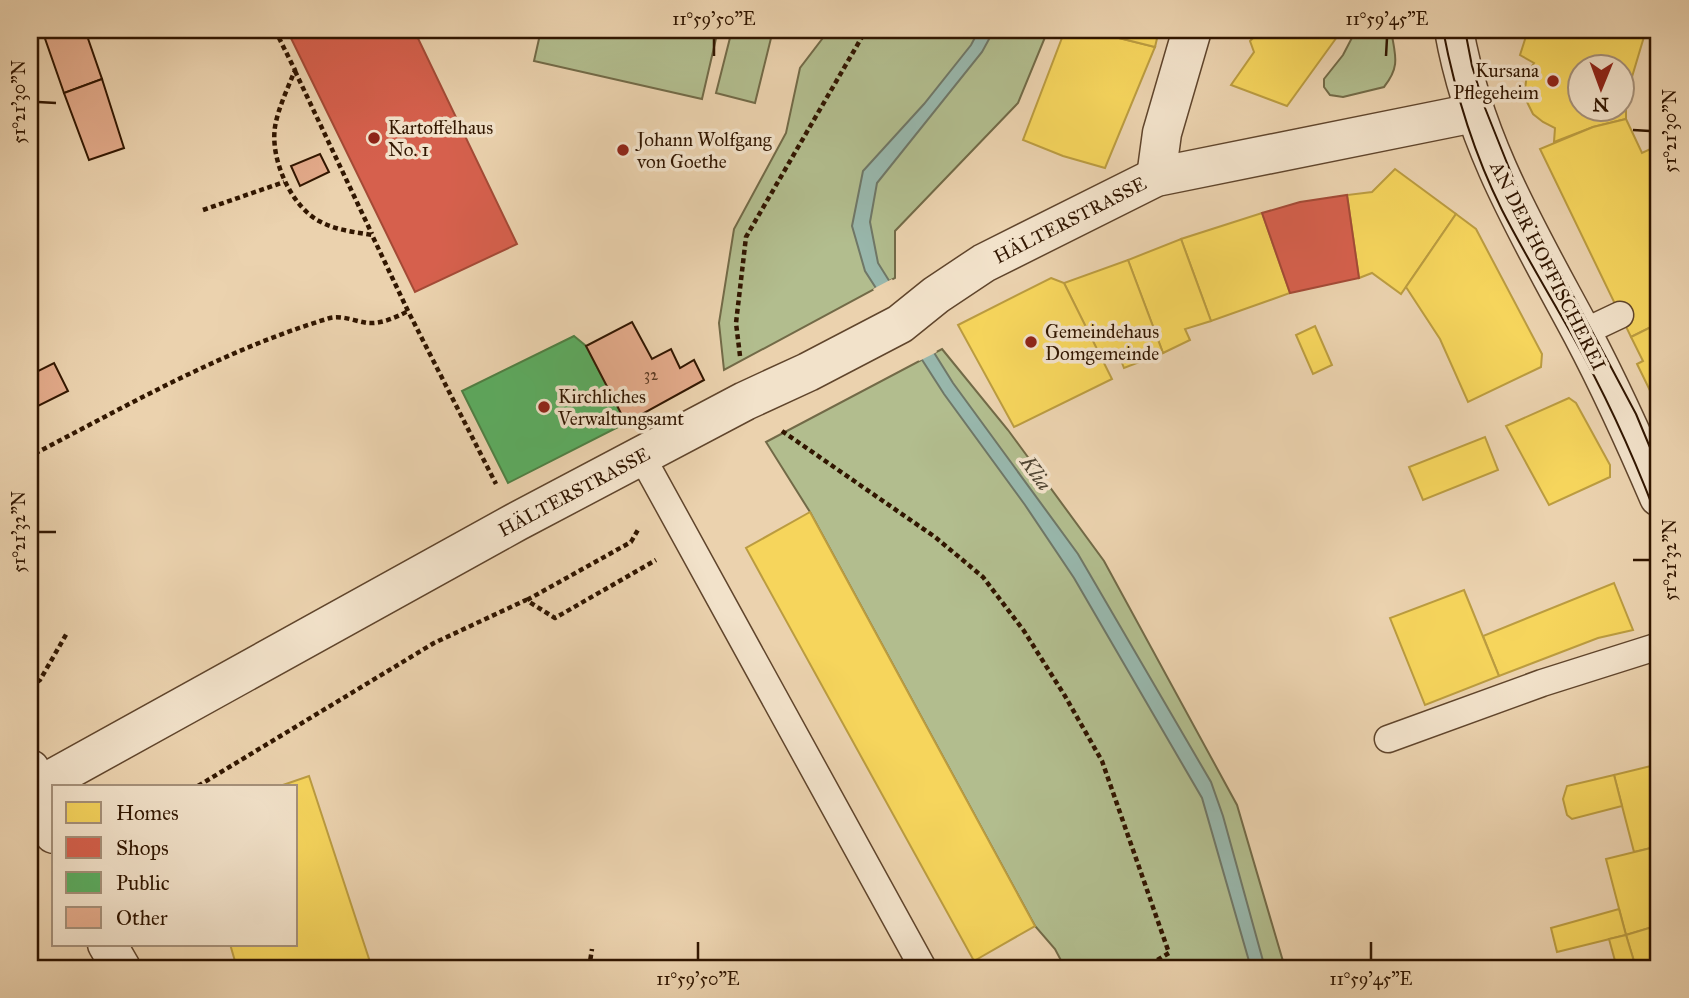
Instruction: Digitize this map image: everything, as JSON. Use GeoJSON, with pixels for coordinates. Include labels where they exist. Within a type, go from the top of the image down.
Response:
{"type":"FeatureCollection","features":[{"type":"Feature","properties":{"kind":"street","name":"HÄLTERSTRASSE"},"geometry":{"type":"LineString","coordinates":[[1156,177],[1163,133],[1192,30]]}},
{"type":"Feature","properties":{"kind":"street","name":"AN DER HOFFISCHEREI"},"geometry":{"type":"LineString","coordinates":[[1454,30],[1474,113],[1511,201],[1582,333],[1625,419],[1659,497]]}},
{"type":"Feature","properties":{"kind":"street","name":"HÄLTERSTRASSE"},"geometry":{"type":"LineString","coordinates":[[32,783],[516,522],[650,473],[745,401],[900,324],[936,295],[984,263],[1156,177],[1474,113]]}},
{"type":"Feature","properties":{"kind":"street"},"geometry":{"type":"LineString","coordinates":[[32,783],[52,829]]}},
{"type":"Feature","properties":{"kind":"street"},"geometry":{"type":"LineString","coordinates":[[108,946],[121,968]]}},
{"type":"Feature","properties":{"kind":"lane"},"geometry":{"type":"LineString","coordinates":[[1582,333],[1620,315]]}},
{"type":"Feature","properties":{"kind":"lane"},"geometry":{"type":"LineString","coordinates":[[650,473],[923,968]]}},
{"type":"Feature","properties":{"kind":"lane"},"geometry":{"type":"LineString","coordinates":[[1388,739],[1542,683],[1659,646]]}},
{"type":"Feature","properties":{"kind":"path"},"geometry":{"type":"LineString","coordinates":[[275,30],[408,311],[516,522]]}},
{"type":"Feature","properties":{"kind":"path"},"geometry":{"type":"LineString","coordinates":[[866,30],[746,237],[736,323],[745,401],[793,440],[890,505],[954,553],[983,577],[1024,631],[1066,696],[1096,750],[1170,953],[1144,968]]}},
{"type":"Feature","properties":{"kind":"path"},"geometry":{"type":"LineString","coordinates":[[295,70],[275,129],[284,182],[300,205],[318,221],[344,230],[372,235]]}},
{"type":"Feature","properties":{"kind":"path"},"geometry":{"type":"LineString","coordinates":[[203,209],[284,182]]}},
{"type":"Feature","properties":{"kind":"path"},"geometry":{"type":"LineString","coordinates":[[36,453],[184,376],[259,344],[334,317],[370,323],[391,320],[408,311]]}},
{"type":"Feature","properties":{"kind":"path"},"geometry":{"type":"LineString","coordinates":[[30,440],[36,453],[36,475],[30,487]]}},
{"type":"Feature","properties":{"kind":"path"},"geometry":{"type":"LineString","coordinates":[[200,785],[433,643],[526,600],[631,542],[650,473]]}},
{"type":"Feature","properties":{"kind":"path"},"geometry":{"type":"LineString","coordinates":[[526,600],[555,618],[687,543]]}},
{"type":"Feature","properties":{"kind":"path"},"geometry":{"type":"LineString","coordinates":[[30,687],[40,680],[67,633]]}},
{"type":"Feature","properties":{"kind":"path"},"geometry":{"type":"LineString","coordinates":[[589,968],[592,949]]}},
{"type":"Feature","properties":{"kind":"green space"},"geometry":{"type":"Polygon","coordinates":[[[541,30],[718,30],[702,99],[534,61],[541,30]]]}},
{"type":"Feature","properties":{"kind":"green space"},"geometry":{"type":"Polygon","coordinates":[[[732,30],[773,30],[755,103],[716,93],[732,30]]]}},
{"type":"Feature","properties":{"kind":"green space"},"geometry":{"type":"Polygon","coordinates":[[[829,30],[1048,30],[1018,103],[895,231],[895,278],[724,370],[719,323],[734,229],[786,133],[800,68],[829,30]]]}},
{"type":"Feature","properties":{"kind":"green space"},"geometry":{"type":"Polygon","coordinates":[[[1356,30],[1391,30],[1395,53],[1393,73],[1384,87],[1343,97],[1330,95],[1324,87],[1324,79],[1343,55],[1356,30]]]}},
{"type":"Feature","properties":{"kind":"green space"},"geometry":{"type":"Polygon","coordinates":[[[942,349],[1008,430],[1104,561],[1237,805],[1285,968],[1065,968],[1055,949],[1035,926],[810,512],[766,442],[942,349]]]}},
{"type":"Feature","properties":{"kind":"water"},"geometry":{"type":"Polygon","coordinates":[[[979,30],[994,30],[982,52],[877,183],[870,222],[878,263],[953,383],[1078,554],[1211,782],[1265,968],[1251,968],[1202,798],[1074,578],[1025,505],[944,394],[865,271],[852,226],[863,171],[924,104],[971,45],[979,30]]]}},
{"type":"Feature","properties":{"kind":"pier"},"geometry":{"type":"Polygon","coordinates":[[[892,279],[937,352],[919,361],[873,289],[892,279]]]}},
{"type":"Feature","properties":{"kind":"building: Homes"},"geometry":{"type":"Polygon","coordinates":[[[1065,30],[1087,30],[1155,47],[1105,168],[1063,156],[1023,140],[1065,30]]]}},
{"type":"Feature","properties":{"kind":"building: Homes"},"geometry":{"type":"Polygon","coordinates":[[[1087,30],[1159,30],[1155,47],[1087,30]]]}},
{"type":"Feature","properties":{"kind":"building: Homes"},"geometry":{"type":"Polygon","coordinates":[[[1261,30],[1322,30],[1337,37],[1287,106],[1231,85],[1254,52],[1250,41],[1261,30]]]}},
{"type":"Feature","properties":{"kind":"building: Homes","name":"Kursana Pflegeheim"},"geometry":{"type":"Polygon","coordinates":[[[1528,30],[1646,30],[1636,64],[1636,52],[1566,52],[1566,122],[1614,122],[1554,142],[1555,128],[1533,114],[1527,102],[1527,74],[1534,63],[1520,55],[1528,30]]]}},
{"type":"Feature","properties":{"kind":"building: Homes"},"geometry":{"type":"Polygon","coordinates":[[[1627,122],[1642,153],[1659,145],[1659,323],[1631,337],[1540,149],[1593,127],[1627,122]]]}},
{"type":"Feature","properties":{"kind":"building: Homes"},"geometry":{"type":"Polygon","coordinates":[[[1395,169],[1456,214],[1401,294],[1372,273],[1359,278],[1347,195],[1372,192],[1395,169]]]}},
{"type":"Feature","properties":{"kind":"building: Homes"},"geometry":{"type":"Polygon","coordinates":[[[1262,213],[1290,293],[1211,321],[1181,239],[1262,213]]]}},
{"type":"Feature","properties":{"kind":"building: Homes"},"geometry":{"type":"Polygon","coordinates":[[[1456,214],[1476,229],[1542,354],[1541,367],[1468,402],[1440,339],[1406,287],[1456,214]]]}},
{"type":"Feature","properties":{"kind":"building: Homes"},"geometry":{"type":"Polygon","coordinates":[[[1181,239],[1211,321],[1185,329],[1190,340],[1163,353],[1128,260],[1181,239]]]}},
{"type":"Feature","properties":{"kind":"building: Homes"},"geometry":{"type":"Polygon","coordinates":[[[1128,260],[1163,353],[1124,368],[1118,353],[1102,360],[1064,283],[1128,260]]]}},
{"type":"Feature","properties":{"kind":"building: Homes","name":"Gemeindehaus Domgemeinde"},"geometry":{"type":"Polygon","coordinates":[[[1051,278],[1064,283],[1112,379],[1014,427],[958,325],[1051,278]]]}},
{"type":"Feature","properties":{"kind":"building: Homes"},"geometry":{"type":"Polygon","coordinates":[[[1659,323],[1659,409],[1637,364],[1643,361],[1631,337],[1659,323]]]}},
{"type":"Feature","properties":{"kind":"building: Homes"},"geometry":{"type":"Polygon","coordinates":[[[1315,326],[1332,365],[1313,374],[1296,335],[1315,326]]]}},
{"type":"Feature","properties":{"kind":"building: Homes"},"geometry":{"type":"Polygon","coordinates":[[[1569,398],[1576,403],[1610,465],[1610,477],[1549,505],[1506,426],[1569,398]]]}},
{"type":"Feature","properties":{"kind":"building: Homes"},"geometry":{"type":"Polygon","coordinates":[[[1485,437],[1498,470],[1423,500],[1409,467],[1485,437]]]}},
{"type":"Feature","properties":{"kind":"building: Homes"},"geometry":{"type":"Polygon","coordinates":[[[810,512],[1035,926],[974,961],[746,548],[810,512]]]}},
{"type":"Feature","properties":{"kind":"building: Homes"},"geometry":{"type":"Polygon","coordinates":[[[1614,583],[1633,630],[1598,638],[1499,676],[1483,636],[1614,583]]]}},
{"type":"Feature","properties":{"kind":"building: Homes"},"geometry":{"type":"Polygon","coordinates":[[[1464,590],[1499,676],[1425,705],[1390,618],[1464,590]]]}},
{"type":"Feature","properties":{"kind":"building: Homes"},"geometry":{"type":"Polygon","coordinates":[[[1659,764],[1659,846],[1634,852],[1614,775],[1659,764]]]}},
{"type":"Feature","properties":{"kind":"building: Homes"},"geometry":{"type":"Polygon","coordinates":[[[1614,775],[1622,806],[1572,819],[1567,815],[1563,799],[1567,786],[1614,775]]]}},
{"type":"Feature","properties":{"kind":"building: Homes"},"geometry":{"type":"Polygon","coordinates":[[[309,776],[372,968],[237,968],[231,946],[298,946],[298,785],[283,785],[309,776]]]}},
{"type":"Feature","properties":{"kind":"building: Homes"},"geometry":{"type":"Polygon","coordinates":[[[1659,846],[1659,925],[1626,935],[1606,859],[1659,846]]]}},
{"type":"Feature","properties":{"kind":"building: Homes"},"geometry":{"type":"Polygon","coordinates":[[[1619,909],[1626,935],[1557,952],[1551,928],[1619,909]]]}},
{"type":"Feature","properties":{"kind":"building: Homes"},"geometry":{"type":"Polygon","coordinates":[[[1659,925],[1659,968],[1636,968],[1626,935],[1659,925]]]}},
{"type":"Feature","properties":{"kind":"building: Homes"},"geometry":{"type":"Polygon","coordinates":[[[1626,935],[1636,968],[1617,968],[1609,939],[1626,935]]]}},
{"type":"Feature","properties":{"kind":"building: Shops"},"geometry":{"type":"Polygon","coordinates":[[[287,30],[414,30],[517,244],[415,292],[287,30]]]}},
{"type":"Feature","properties":{"kind":"building: Shops"},"geometry":{"type":"Polygon","coordinates":[[[1347,195],[1359,278],[1290,293],[1262,213],[1300,202],[1347,195]]]}},
{"type":"Feature","properties":{"kind":"building: Public","name":"Kirchliches Verwaltungsamt"},"geometry":{"type":"Polygon","coordinates":[[[574,336],[586,346],[626,423],[508,483],[462,391],[574,336]]]}},
{"type":"Feature","properties":{"kind":"building: Other"},"geometry":{"type":"Polygon","coordinates":[[[42,30],[85,30],[102,79],[64,93],[42,30]]]}},
{"type":"Feature","properties":{"kind":"building: Other"},"geometry":{"type":"Polygon","coordinates":[[[102,79],[124,148],[89,160],[64,93],[102,79]]]}},
{"type":"Feature","properties":{"kind":"building: Other"},"geometry":{"type":"Polygon","coordinates":[[[320,154],[329,172],[300,186],[291,166],[320,154]]]}},
{"type":"Feature","properties":{"kind":"building: Other"},"geometry":{"type":"Polygon","coordinates":[[[632,322],[652,359],[671,349],[680,368],[694,360],[704,380],[626,423],[586,346],[632,322]]]}},
{"type":"Feature","properties":{"kind":"building: Other"},"geometry":{"type":"Polygon","coordinates":[[[54,363],[68,391],[30,410],[30,375],[54,363]]]}},
{"type":"Feature","properties":{"kind":"tram line"},"geometry":{"type":"LineString","coordinates":[[1443,30],[1467,122],[1492,189],[1597,381],[1630,451],[1659,523]]}},
{"type":"Feature","properties":{"kind":"tram line"},"geometry":{"type":"LineString","coordinates":[[1465,30],[1472,66],[1485,108],[1521,198],[1636,414],[1659,469]]}},
{"type":"Feature","properties":{"kind":"place","name":"Kursana Pflegeheim"},"geometry":{"type":"Point","coordinates":[1553,81]}},
{"type":"Feature","properties":{"kind":"place","name":"Kartoffelhaus No. 1"},"geometry":{"type":"Point","coordinates":[374,138]}},
{"type":"Feature","properties":{"kind":"place","name":"Johann Wolfgang von Goethe"},"geometry":{"type":"Point","coordinates":[623,150]}},
{"type":"Feature","properties":{"kind":"place","name":"Gemeindehaus Domgemeinde"},"geometry":{"type":"Point","coordinates":[1031,342]}},
{"type":"Feature","properties":{"kind":"place","name":"Kirchliches Verwaltungsamt"},"geometry":{"type":"Point","coordinates":[544,407]}},
{"type":"Feature","properties":{"kind":"water label","name":"Klia"},"geometry":{"type":"Point","coordinates":[1036,473]}}]}
